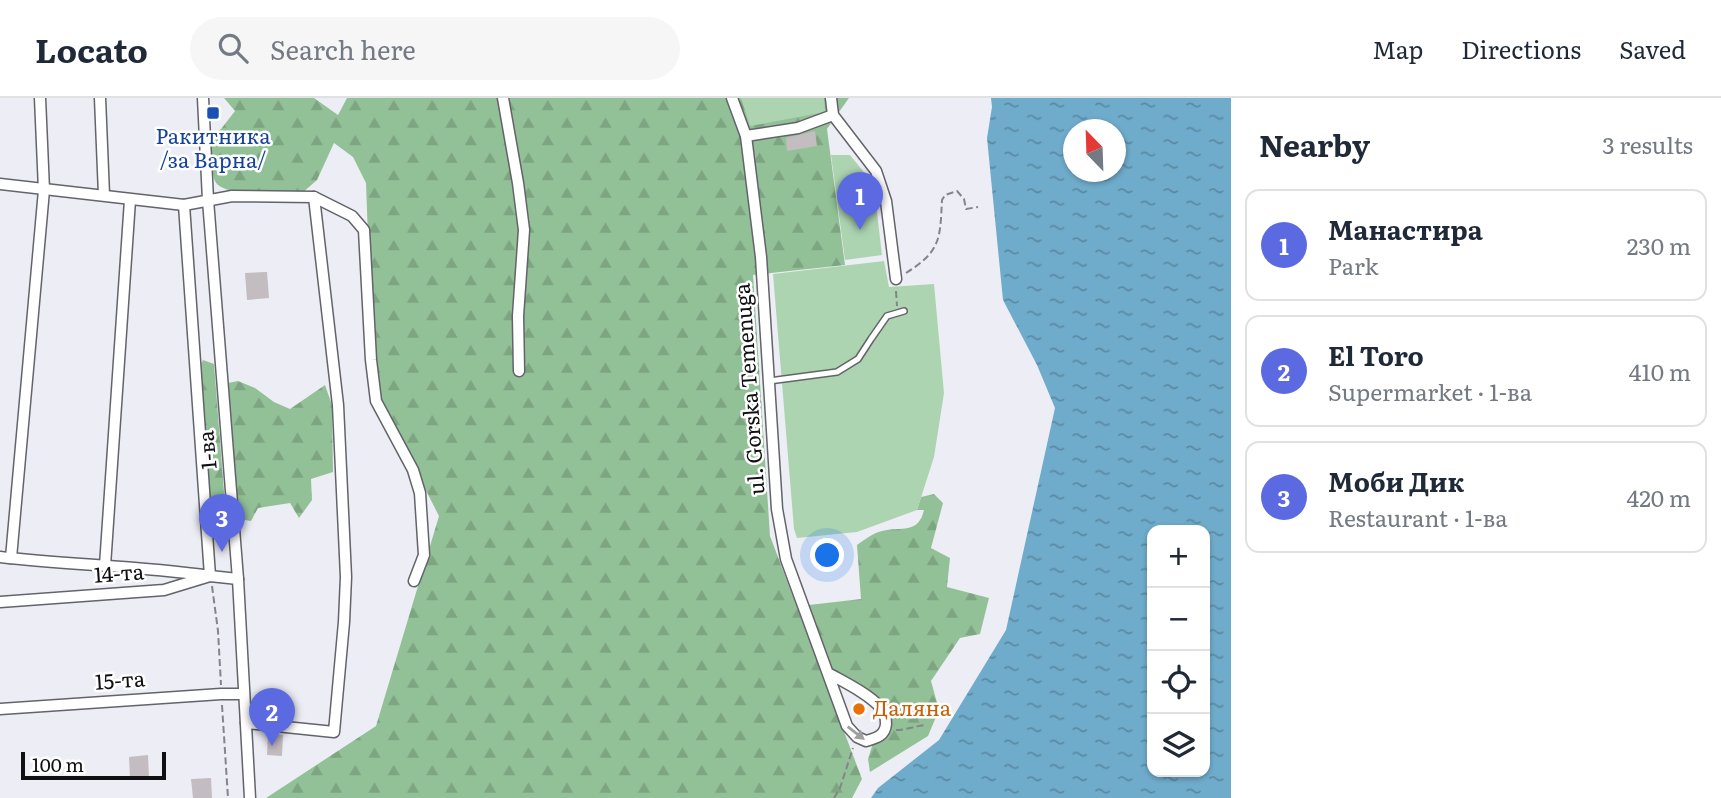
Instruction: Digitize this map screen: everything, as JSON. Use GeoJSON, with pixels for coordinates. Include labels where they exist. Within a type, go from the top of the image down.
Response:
{"type":"FeatureCollection","features":[{"type":"Feature","properties":{"kind":"street"},"geometry":{"type":"LineString","coordinates":[[40,98],[44,190],[5,557],[53,563],[164,569],[210,576],[184,205]]}},
{"type":"Feature","properties":{"kind":"street"},"geometry":{"type":"LineString","coordinates":[[100,98],[104,195]]}},
{"type":"Feature","properties":{"kind":"street","name":"1-ва"},"geometry":{"type":"LineString","coordinates":[[203,98],[208,200],[238,579],[250,798]]}},
{"type":"Feature","properties":{"kind":"street"},"geometry":{"type":"LineString","coordinates":[[503,98],[524,230],[518,316],[519,371]]}},
{"type":"Feature","properties":{"kind":"street","name":"ul. Gorska Temenuga"},"geometry":{"type":"LineString","coordinates":[[732,98],[746,136],[761,257],[777,509],[786,559],[847,726],[857,737]]}},
{"type":"Feature","properties":{"kind":"street"},"geometry":{"type":"LineString","coordinates":[[831,98],[833,115],[876,171],[887,201],[896,279]]}},
{"type":"Feature","properties":{"kind":"street"},"geometry":{"type":"LineString","coordinates":[[746,136],[798,128],[833,115]]}},
{"type":"Feature","properties":{"kind":"street"},"geometry":{"type":"LineString","coordinates":[[0,184],[184,205],[232,196],[314,197],[352,216],[364,230],[371,360],[376,401],[413,470],[420,493],[424,555],[414,581]]}},
{"type":"Feature","properties":{"kind":"street"},"geometry":{"type":"LineString","coordinates":[[246,723],[334,732],[346,577],[338,405],[314,197]]}},
{"type":"Feature","properties":{"kind":"street"},"geometry":{"type":"LineString","coordinates":[[105,566],[130,200]]}},
{"type":"Feature","properties":{"kind":"street"},"geometry":{"type":"LineString","coordinates":[[164,569],[164,590]]}},
{"type":"Feature","properties":{"kind":"street","name":"14-та"},"geometry":{"type":"LineString","coordinates":[[0,602],[164,590],[210,576],[238,579]]}},
{"type":"Feature","properties":{"kind":"street"},"geometry":{"type":"LineString","coordinates":[[828,673],[882,708],[885,729],[881,735],[866,741],[857,737]]}},
{"type":"Feature","properties":{"kind":"street","name":"15-та"},"geometry":{"type":"LineString","coordinates":[[0,709],[244,694]]}},
{"type":"Feature","properties":{"kind":"lane"},"geometry":{"type":"LineString","coordinates":[[769,381],[837,372],[858,359],[887,316],[904,311]]}},
{"type":"Feature","properties":{"kind":"path"},"geometry":{"type":"LineString","coordinates":[[914,268],[934,249],[939,240],[945,195],[957,191],[964,199],[966,209],[978,207]]}},
{"type":"Feature","properties":{"kind":"path"},"geometry":{"type":"LineString","coordinates":[[896,279],[897,313]]}},
{"type":"Feature","properties":{"kind":"path"},"geometry":{"type":"LineString","coordinates":[[885,729],[904,730],[917,725],[927,725]]}},
{"type":"Feature","properties":{"kind":"path"},"geometry":{"type":"LineString","coordinates":[[834,798],[857,737]]}},
{"type":"Feature","properties":{"kind":"green space"},"geometry":{"type":"Polygon","coordinates":[[[224,98],[314,98],[338,115],[347,98],[849,98],[827,129],[845,265],[753,275],[770,536],[862,779],[852,798],[266,798],[376,726],[439,516],[379,398],[371,318],[366,183],[353,157],[334,143],[317,180],[301,194],[241,192],[220,186],[214,177],[210,137],[221,129],[235,111],[224,98]]]}},
{"type":"Feature","properties":{"kind":"green space"},"geometry":{"type":"Polygon","coordinates":[[[741,98],[824,98],[825,112],[750,126],[741,98]]]}},
{"type":"Feature","properties":{"kind":"green space"},"geometry":{"type":"Polygon","coordinates":[[[831,155],[850,155],[867,176],[876,204],[882,255],[845,260],[831,155]]]}},
{"type":"Feature","properties":{"kind":"green space"},"geometry":{"type":"Polygon","coordinates":[[[884,261],[889,287],[934,284],[944,393],[934,457],[917,510],[857,532],[797,538],[794,529],[773,274],[884,261]]]}},
{"type":"Feature","properties":{"kind":"green space"},"geometry":{"type":"Polygon","coordinates":[[[203,360],[214,364],[227,530],[213,540],[200,367],[203,360]]]}},
{"type":"Feature","properties":{"kind":"green space"},"geometry":{"type":"Polygon","coordinates":[[[238,381],[290,409],[325,385],[332,405],[333,472],[311,479],[312,500],[299,518],[290,503],[258,508],[251,521],[238,519],[228,383],[238,381]]]}},
{"type":"Feature","properties":{"kind":"green space"},"geometry":{"type":"Polygon","coordinates":[[[934,494],[943,503],[931,548],[950,558],[947,587],[989,598],[980,634],[960,638],[931,681],[939,710],[928,736],[870,772],[868,759],[873,743],[883,740],[892,723],[887,707],[831,668],[809,605],[861,599],[857,545],[879,532],[908,528],[918,523],[924,510],[917,510],[921,497],[934,494]]]}},
{"type":"Feature","properties":{"kind":"water"},"geometry":{"type":"Polygon","coordinates":[[[991,98],[1231,98],[1231,798],[871,798],[878,788],[939,740],[1006,630],[1055,408],[1037,365],[1003,300],[987,138],[991,98]]]}},
{"type":"Feature","properties":{"kind":"building"},"geometry":{"type":"Polygon","coordinates":[[[815,131],[817,146],[787,151],[786,138],[815,131]]]}},
{"type":"Feature","properties":{"kind":"building"},"geometry":{"type":"Polygon","coordinates":[[[267,272],[269,298],[247,300],[245,273],[267,272]]]}},
{"type":"Feature","properties":{"kind":"building"},"geometry":{"type":"Polygon","coordinates":[[[268,733],[283,735],[282,756],[267,755],[268,733]]]}},
{"type":"Feature","properties":{"kind":"building"},"geometry":{"type":"Polygon","coordinates":[[[148,755],[149,778],[130,779],[129,757],[148,755]]]}},
{"type":"Feature","properties":{"kind":"building"},"geometry":{"type":"Polygon","coordinates":[[[211,778],[212,798],[193,798],[191,779],[211,778]]]}},
{"type":"Feature","properties":{"kind":"place","name":"Ракитника /за Варна/"},"geometry":{"type":"Point","coordinates":[213,113]}},
{"type":"Feature","properties":{"kind":"place","name":"Манастира"},"geometry":{"type":"Point","coordinates":[860,230]}},
{"type":"Feature","properties":{"kind":"place","name":"Моби Дик"},"geometry":{"type":"Point","coordinates":[222,552]}},
{"type":"Feature","properties":{"kind":"place","name":"Даляна"},"geometry":{"type":"Point","coordinates":[859,709]}},
{"type":"Feature","properties":{"kind":"place","name":"El Toro"},"geometry":{"type":"Point","coordinates":[272,746]}}]}
